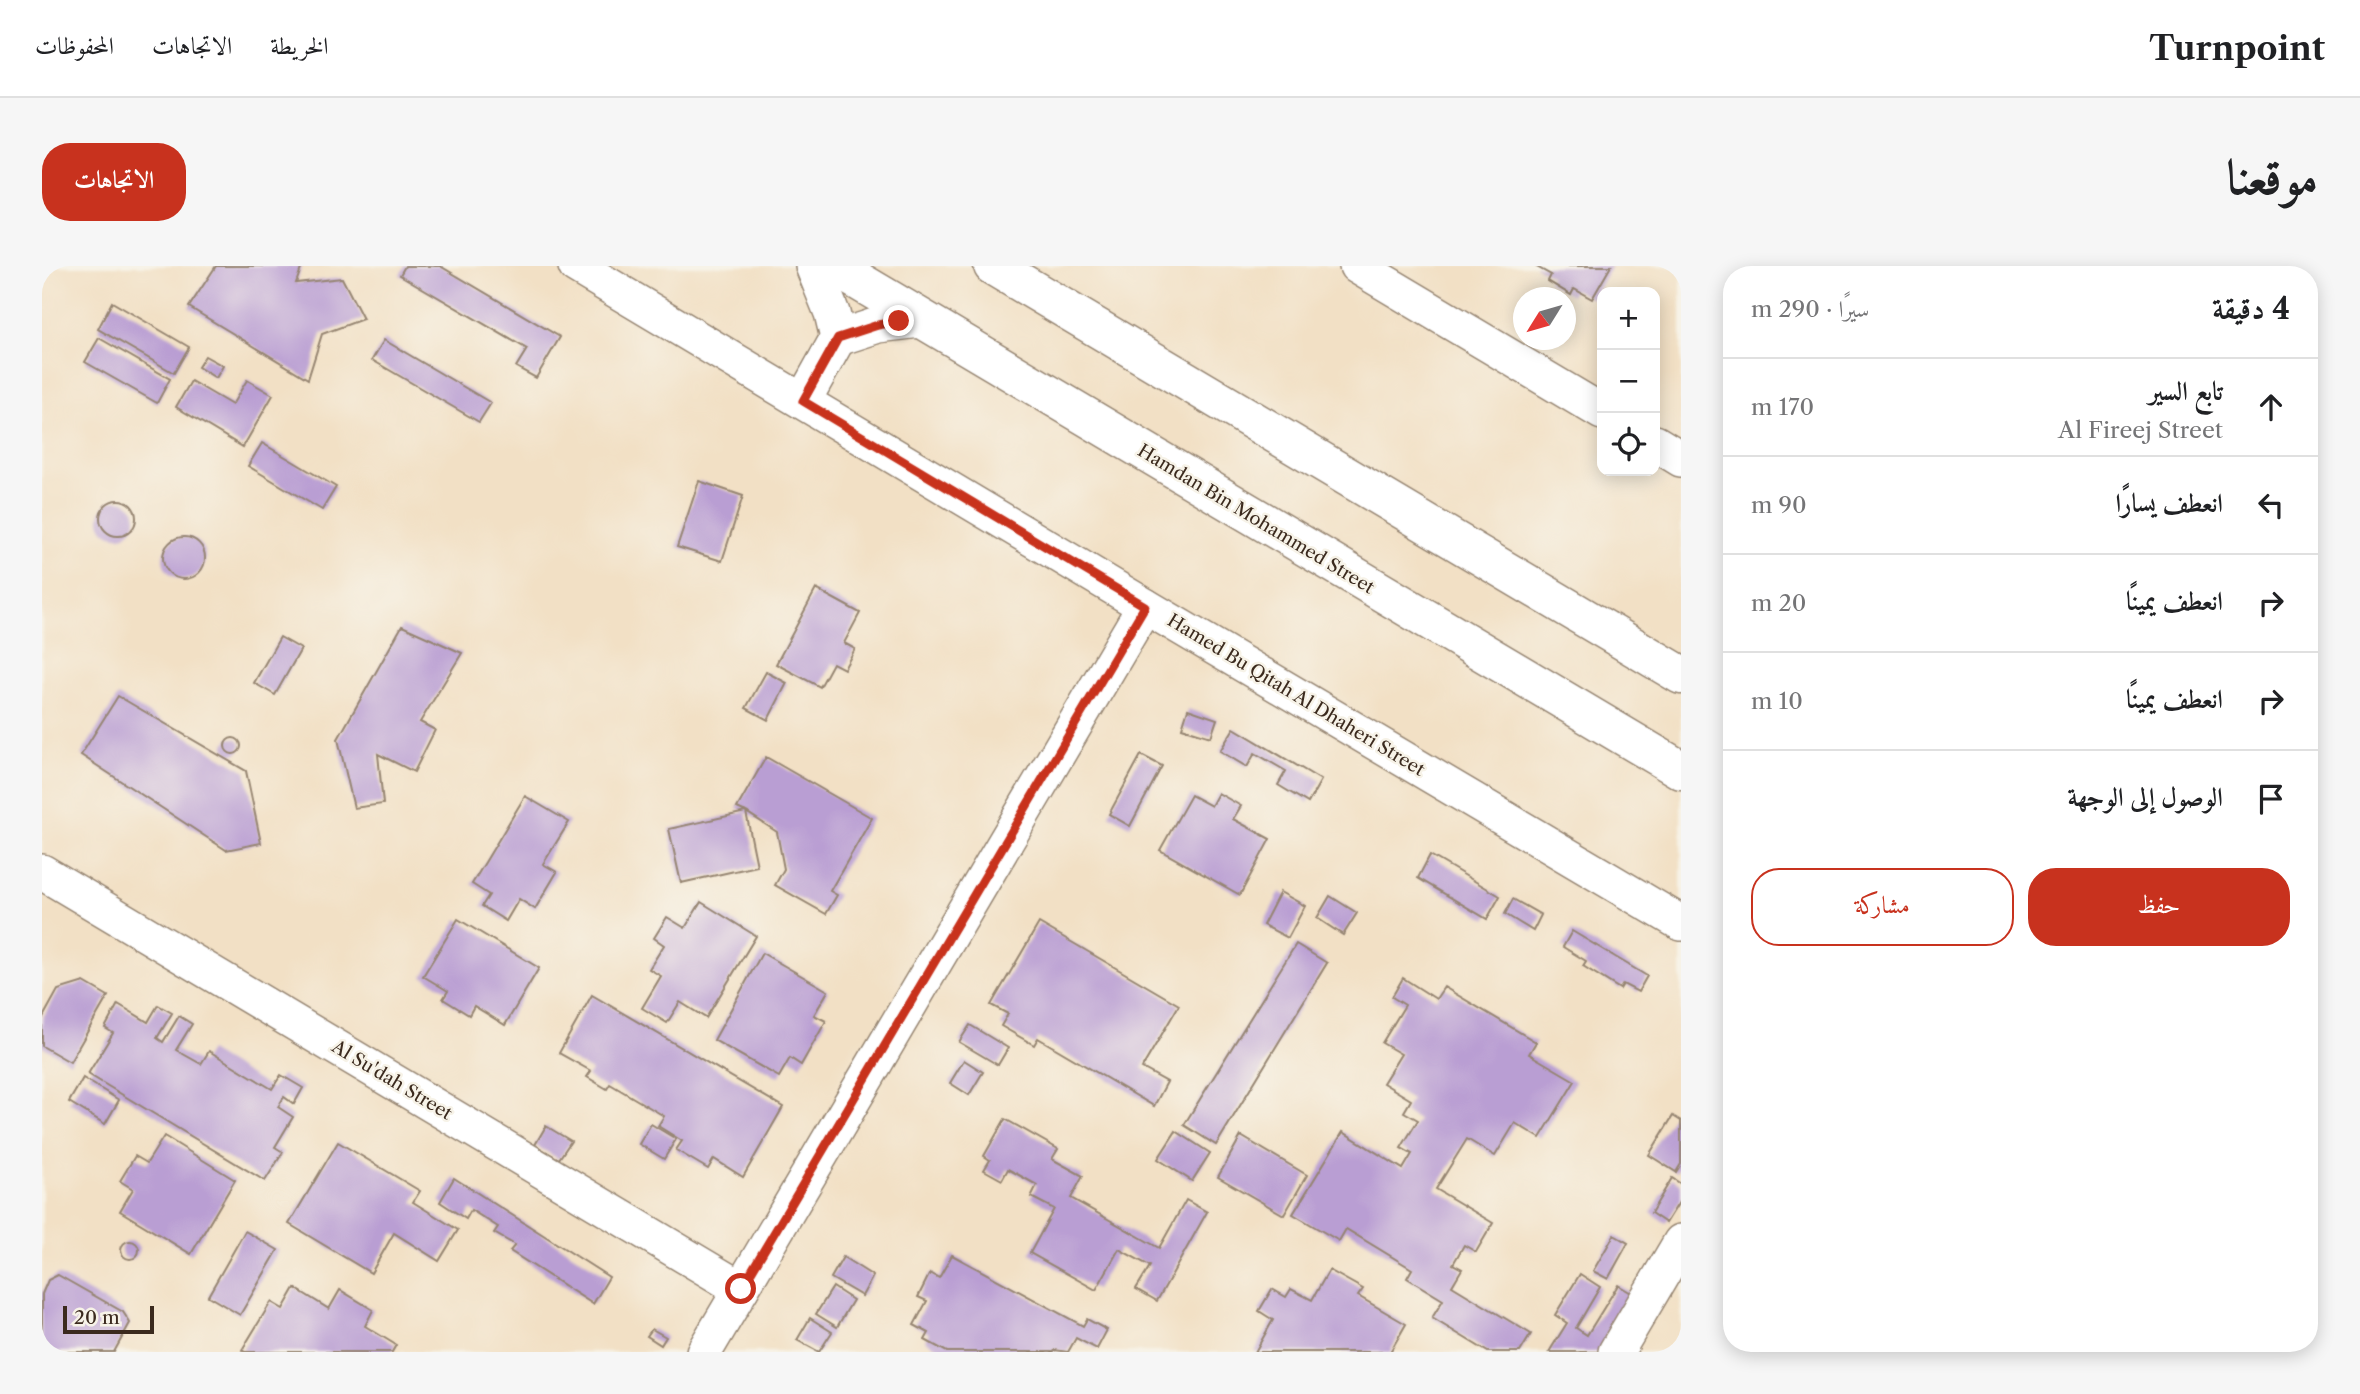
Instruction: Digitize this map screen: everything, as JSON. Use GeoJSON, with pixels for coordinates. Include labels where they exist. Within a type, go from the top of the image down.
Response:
{"type":"FeatureCollection","features":[{"type":"Feature","properties":{"kind":"main road","name":"Hamdan Bin Mohammed Street"},"geometry":{"type":"LineString","coordinates":[[833,266],[1681,770]]}},
{"type":"Feature","properties":{"kind":"main road"},"geometry":{"type":"LineString","coordinates":[[993,266],[1681,675]]}},
{"type":"Feature","properties":{"kind":"street","name":"Hamed Bu Qitah Al Dhaheri Street"},"geometry":{"type":"LineString","coordinates":[[576,266],[1681,923]]}},
{"type":"Feature","properties":{"kind":"street"},"geometry":{"type":"LineString","coordinates":[[803,401],[838,338],[832,313],[813,266]]}},
{"type":"Feature","properties":{"kind":"street"},"geometry":{"type":"LineString","coordinates":[[1357,266],[1597,409]]}},
{"type":"Feature","properties":{"kind":"street"},"geometry":{"type":"LineString","coordinates":[[838,338],[878,325],[920,320]]}},
{"type":"Feature","properties":{"kind":"street"},"geometry":{"type":"LineString","coordinates":[[1660,446],[1681,459]]}},
{"type":"Feature","properties":{"kind":"street"},"geometry":{"type":"LineString","coordinates":[[704,1352],[1145,606]]}},
{"type":"Feature","properties":{"kind":"street","name":"Al Su'dah Street"},"geometry":{"type":"LineString","coordinates":[[42,872],[741,1289]]}},
{"type":"Feature","properties":{"kind":"street"},"geometry":{"type":"LineString","coordinates":[[1616,1352],[1681,1242]]}},
{"type":"Feature","properties":{"kind":"building"},"geometry":{"type":"Polygon","coordinates":[[[216,266],[302,266],[296,283],[342,278],[363,319],[322,334],[308,379],[189,307],[216,266]]]}},
{"type":"Feature","properties":{"kind":"building"},"geometry":{"type":"Polygon","coordinates":[[[405,266],[440,266],[560,337],[536,378],[516,367],[527,349],[400,275],[405,266]]]}},
{"type":"Feature","properties":{"kind":"building"},"geometry":{"type":"Polygon","coordinates":[[[1535,266],[1611,266],[1592,299],[1576,290],[1576,287],[1558,287],[1548,281],[1551,275],[1535,266]]]}},
{"type":"Feature","properties":{"kind":"building"},"geometry":{"type":"Polygon","coordinates":[[[112,302],[189,347],[174,373],[98,329],[112,302]]]}},
{"type":"Feature","properties":{"kind":"building"},"geometry":{"type":"Polygon","coordinates":[[[99,338],[170,379],[157,403],[85,362],[99,338]]]}},
{"type":"Feature","properties":{"kind":"building"},"geometry":{"type":"Polygon","coordinates":[[[384,340],[491,403],[479,422],[372,360],[384,340]]]}},
{"type":"Feature","properties":{"kind":"building"},"geometry":{"type":"Polygon","coordinates":[[[205,356],[223,366],[216,378],[198,367],[205,356]]]}},
{"type":"Feature","properties":{"kind":"building"},"geometry":{"type":"Polygon","coordinates":[[[247,380],[273,395],[243,447],[176,407],[191,381],[232,405],[247,380]]]}},
{"type":"Feature","properties":{"kind":"building"},"geometry":{"type":"Polygon","coordinates":[[[262,443],[336,487],[322,510],[248,466],[262,443]]]}},
{"type":"Feature","properties":{"kind":"building"},"geometry":{"type":"Polygon","coordinates":[[[699,481],[743,496],[722,561],[677,547],[699,481]]]}},
{"type":"Feature","properties":{"kind":"building"},"geometry":{"type":"Polygon","coordinates":[[[118,500],[130,506],[136,518],[130,530],[118,536],[106,530],[100,518],[106,506],[118,500]]]}},
{"type":"Feature","properties":{"kind":"building"},"geometry":{"type":"Polygon","coordinates":[[[184,537],[199,543],[205,558],[199,573],[184,579],[169,573],[163,558],[169,543],[184,537]]]}},
{"type":"Feature","properties":{"kind":"building"},"geometry":{"type":"Polygon","coordinates":[[[816,589],[860,613],[844,643],[855,649],[844,669],[833,663],[820,687],[776,664],[816,589]]]}},
{"type":"Feature","properties":{"kind":"building"},"geometry":{"type":"Polygon","coordinates":[[[402,626],[462,653],[420,722],[435,730],[414,772],[378,754],[383,804],[354,808],[338,739],[402,626]]]}},
{"type":"Feature","properties":{"kind":"building"},"geometry":{"type":"Polygon","coordinates":[[[280,637],[301,649],[275,695],[254,683],[280,637]]]}},
{"type":"Feature","properties":{"kind":"building"},"geometry":{"type":"Polygon","coordinates":[[[766,672],[787,683],[768,720],[746,708],[766,672]]]}},
{"type":"Feature","properties":{"kind":"building"},"geometry":{"type":"Polygon","coordinates":[[[118,696],[246,771],[261,843],[226,850],[81,755],[118,696]]]}},
{"type":"Feature","properties":{"kind":"building"},"geometry":{"type":"Polygon","coordinates":[[[1188,709],[1217,719],[1211,737],[1182,728],[1188,709]]]}},
{"type":"Feature","properties":{"kind":"building"},"geometry":{"type":"Polygon","coordinates":[[[1234,728],[1321,780],[1308,803],[1278,785],[1286,771],[1255,753],[1247,767],[1220,751],[1234,728]]]}},
{"type":"Feature","properties":{"kind":"building"},"geometry":{"type":"Polygon","coordinates":[[[230,738],[236,738],[241,746],[239,752],[230,754],[225,749],[225,743],[230,738]]]}},
{"type":"Feature","properties":{"kind":"building"},"geometry":{"type":"Polygon","coordinates":[[[1141,755],[1162,766],[1130,826],[1109,814],[1141,755]]]}},
{"type":"Feature","properties":{"kind":"building"},"geometry":{"type":"Polygon","coordinates":[[[766,757],[872,818],[830,891],[837,895],[826,914],[775,885],[784,869],[777,832],[737,808],[766,757]]]}},
{"type":"Feature","properties":{"kind":"building"},"geometry":{"type":"Polygon","coordinates":[[[1218,793],[1241,806],[1233,819],[1270,839],[1240,895],[1160,850],[1191,795],[1211,806],[1218,793]]]}},
{"type":"Feature","properties":{"kind":"building"},"geometry":{"type":"Polygon","coordinates":[[[525,796],[569,822],[543,864],[557,872],[535,909],[519,899],[506,921],[482,906],[489,895],[472,884],[525,796]]]}},
{"type":"Feature","properties":{"kind":"building"},"geometry":{"type":"Polygon","coordinates":[[[746,812],[757,866],[681,883],[669,829],[746,812]]]}},
{"type":"Feature","properties":{"kind":"building"},"geometry":{"type":"Polygon","coordinates":[[[1430,855],[1500,896],[1487,919],[1418,878],[1430,855]]]}},
{"type":"Feature","properties":{"kind":"building"},"geometry":{"type":"Polygon","coordinates":[[[1280,892],[1305,906],[1288,938],[1263,925],[1280,892]]]}},
{"type":"Feature","properties":{"kind":"building"},"geometry":{"type":"Polygon","coordinates":[[[1330,896],[1357,913],[1343,935],[1317,918],[1330,896]]]}},
{"type":"Feature","properties":{"kind":"building"},"geometry":{"type":"Polygon","coordinates":[[[1513,899],[1541,915],[1533,931],[1505,914],[1513,899]]]}},
{"type":"Feature","properties":{"kind":"building"},"geometry":{"type":"Polygon","coordinates":[[[701,902],[756,936],[706,1018],[680,1002],[667,1023],[642,1008],[661,976],[649,969],[664,945],[654,938],[667,917],[685,928],[701,902]]]}},
{"type":"Feature","properties":{"kind":"building"},"geometry":{"type":"Polygon","coordinates":[[[458,919],[539,968],[505,1025],[474,1006],[469,1015],[443,999],[448,991],[423,976],[458,919]]]}},
{"type":"Feature","properties":{"kind":"building"},"geometry":{"type":"Polygon","coordinates":[[[1039,923],[1179,1005],[1142,1068],[1167,1082],[1154,1106],[1038,1038],[1034,1045],[1001,1026],[1008,1014],[991,1005],[1039,923]]]}},
{"type":"Feature","properties":{"kind":"building"},"geometry":{"type":"Polygon","coordinates":[[[1572,931],[1647,976],[1638,992],[1623,984],[1620,989],[1583,966],[1586,961],[1563,947],[1572,931]]]}},
{"type":"Feature","properties":{"kind":"building"},"geometry":{"type":"Polygon","coordinates":[[[1296,944],[1327,963],[1216,1145],[1184,1125],[1296,944]]]}},
{"type":"Feature","properties":{"kind":"building"},"geometry":{"type":"Polygon","coordinates":[[[762,953],[828,991],[814,1015],[826,1021],[801,1065],[790,1058],[779,1077],[714,1040],[762,953]]]}},
{"type":"Feature","properties":{"kind":"building"},"geometry":{"type":"Polygon","coordinates":[[[1403,978],[1436,999],[1444,987],[1536,1042],[1529,1054],[1575,1081],[1540,1138],[1515,1123],[1495,1156],[1467,1139],[1436,1189],[1493,1223],[1476,1252],[1464,1245],[1453,1264],[1462,1269],[1452,1286],[1531,1334],[1520,1352],[1488,1352],[1432,1318],[1443,1300],[1407,1278],[1412,1269],[1346,1229],[1339,1241],[1293,1214],[1343,1132],[1403,1169],[1412,1154],[1401,1148],[1418,1120],[1404,1112],[1411,1100],[1383,1083],[1401,1054],[1382,1043],[1405,1005],[1392,997],[1403,978]]]}},
{"type":"Feature","properties":{"kind":"building"},"geometry":{"type":"Polygon","coordinates":[[[84,982],[108,996],[70,1062],[42,1046],[42,1019],[58,990],[84,982]]]}},
{"type":"Feature","properties":{"kind":"building"},"geometry":{"type":"Polygon","coordinates":[[[592,995],[783,1107],[743,1177],[714,1159],[708,1169],[676,1150],[682,1141],[658,1126],[664,1116],[610,1084],[607,1089],[587,1077],[591,1071],[559,1053],[592,995]]]}},
{"type":"Feature","properties":{"kind":"building"},"geometry":{"type":"Polygon","coordinates":[[[118,1004],[148,1022],[158,1005],[172,1013],[157,1038],[163,1042],[179,1016],[192,1024],[176,1050],[201,1064],[209,1051],[272,1089],[281,1075],[303,1088],[294,1104],[284,1097],[278,1107],[293,1117],[275,1147],[283,1152],[265,1181],[88,1074],[113,1033],[105,1028],[118,1004]]]}},
{"type":"Feature","properties":{"kind":"building"},"geometry":{"type":"Polygon","coordinates":[[[970,1025],[1008,1048],[998,1065],[959,1042],[970,1025]]]}},
{"type":"Feature","properties":{"kind":"building"},"geometry":{"type":"Polygon","coordinates":[[[964,1060],[983,1072],[969,1095],[950,1083],[964,1060]]]}},
{"type":"Feature","properties":{"kind":"building"},"geometry":{"type":"Polygon","coordinates":[[[83,1078],[119,1100],[105,1124],[69,1102],[83,1078]]]}},
{"type":"Feature","properties":{"kind":"building"},"geometry":{"type":"Polygon","coordinates":[[[1673,1116],[1681,1121],[1681,1164],[1676,1172],[1649,1155],[1673,1116]]]}},
{"type":"Feature","properties":{"kind":"building"},"geometry":{"type":"Polygon","coordinates":[[[1005,1119],[1058,1149],[1052,1159],[1083,1176],[1071,1198],[1159,1248],[1186,1200],[1207,1212],[1157,1301],[1136,1289],[1150,1266],[1119,1249],[1096,1290],[1030,1253],[1054,1209],[1031,1197],[1037,1185],[1008,1169],[1002,1180],[984,1170],[990,1160],[984,1156],[1005,1119]]]}},
{"type":"Feature","properties":{"kind":"building"},"geometry":{"type":"Polygon","coordinates":[[[651,1124],[676,1139],[664,1159],[639,1144],[651,1124]]]}},
{"type":"Feature","properties":{"kind":"building"},"geometry":{"type":"Polygon","coordinates":[[[546,1126],[571,1141],[559,1159],[535,1145],[546,1126]]]}},
{"type":"Feature","properties":{"kind":"building"},"geometry":{"type":"Polygon","coordinates":[[[1176,1131],[1210,1153],[1192,1181],[1158,1159],[1176,1131]]]}},
{"type":"Feature","properties":{"kind":"building"},"geometry":{"type":"Polygon","coordinates":[[[164,1136],[235,1180],[191,1254],[120,1211],[133,1189],[120,1181],[135,1156],[147,1163],[164,1136]]]}},
{"type":"Feature","properties":{"kind":"building"},"geometry":{"type":"Polygon","coordinates":[[[1241,1136],[1307,1175],[1284,1215],[1218,1177],[1241,1136]]]}},
{"type":"Feature","properties":{"kind":"building"},"geometry":{"type":"Polygon","coordinates":[[[338,1142],[420,1191],[413,1202],[458,1230],[439,1261],[394,1233],[371,1273],[289,1224],[338,1142]]]}},
{"type":"Feature","properties":{"kind":"building"},"geometry":{"type":"Polygon","coordinates":[[[454,1178],[609,1277],[593,1304],[510,1251],[515,1245],[494,1233],[498,1227],[471,1210],[466,1219],[440,1202],[454,1178]]]}},
{"type":"Feature","properties":{"kind":"building"},"geometry":{"type":"Polygon","coordinates":[[[1672,1178],[1681,1184],[1681,1199],[1666,1223],[1651,1213],[1672,1178]]]}},
{"type":"Feature","properties":{"kind":"building"},"geometry":{"type":"Polygon","coordinates":[[[245,1231],[278,1250],[240,1315],[208,1296],[245,1231]]]}},
{"type":"Feature","properties":{"kind":"building"},"geometry":{"type":"Polygon","coordinates":[[[1614,1235],[1628,1243],[1608,1279],[1593,1271],[1614,1235]]]}},
{"type":"Feature","properties":{"kind":"building"},"geometry":{"type":"Polygon","coordinates":[[[130,1241],[136,1244],[139,1250],[136,1256],[130,1259],[124,1256],[121,1250],[124,1244],[130,1241]]]}},
{"type":"Feature","properties":{"kind":"building"},"geometry":{"type":"Polygon","coordinates":[[[952,1255],[1083,1326],[1087,1319],[1107,1330],[1097,1349],[1076,1338],[1068,1352],[947,1352],[925,1340],[929,1333],[914,1325],[927,1301],[918,1297],[930,1273],[939,1278],[952,1255]]]}},
{"type":"Feature","properties":{"kind":"building"},"geometry":{"type":"Polygon","coordinates":[[[843,1257],[873,1276],[862,1296],[831,1278],[843,1257]]]}},
{"type":"Feature","properties":{"kind":"building"},"geometry":{"type":"Polygon","coordinates":[[[1329,1270],[1363,1289],[1358,1296],[1406,1324],[1390,1352],[1255,1352],[1273,1320],[1259,1311],[1272,1289],[1286,1297],[1291,1289],[1312,1300],[1329,1270]]]}},
{"type":"Feature","properties":{"kind":"building"},"geometry":{"type":"Polygon","coordinates":[[[1580,1274],[1600,1287],[1576,1328],[1587,1335],[1618,1285],[1638,1297],[1605,1352],[1549,1352],[1567,1323],[1555,1315],[1580,1274]]]}},
{"type":"Feature","properties":{"kind":"building"},"geometry":{"type":"Polygon","coordinates":[[[58,1275],[123,1312],[130,1323],[114,1352],[42,1352],[42,1294],[48,1280],[58,1275]]]}},
{"type":"Feature","properties":{"kind":"building"},"geometry":{"type":"Polygon","coordinates":[[[833,1287],[853,1300],[837,1327],[816,1314],[833,1287]]]}},
{"type":"Feature","properties":{"kind":"building"},"geometry":{"type":"Polygon","coordinates":[[[295,1288],[329,1309],[340,1290],[373,1310],[365,1326],[396,1345],[392,1352],[242,1350],[271,1302],[283,1309],[295,1288]]]}},
{"type":"Feature","properties":{"kind":"building"},"geometry":{"type":"Polygon","coordinates":[[[810,1318],[832,1332],[819,1352],[797,1340],[810,1318]]]}},
{"type":"Feature","properties":{"kind":"building"},"geometry":{"type":"Polygon","coordinates":[[[652,1329],[666,1337],[661,1345],[647,1336],[652,1329]]]}},
{"type":"Feature","properties":{"kind":"route"},"geometry":{"type":"LineString","coordinates":[[741,1289],[1145,606],[803,401],[838,338],[858,330],[899,321]]}}]}
